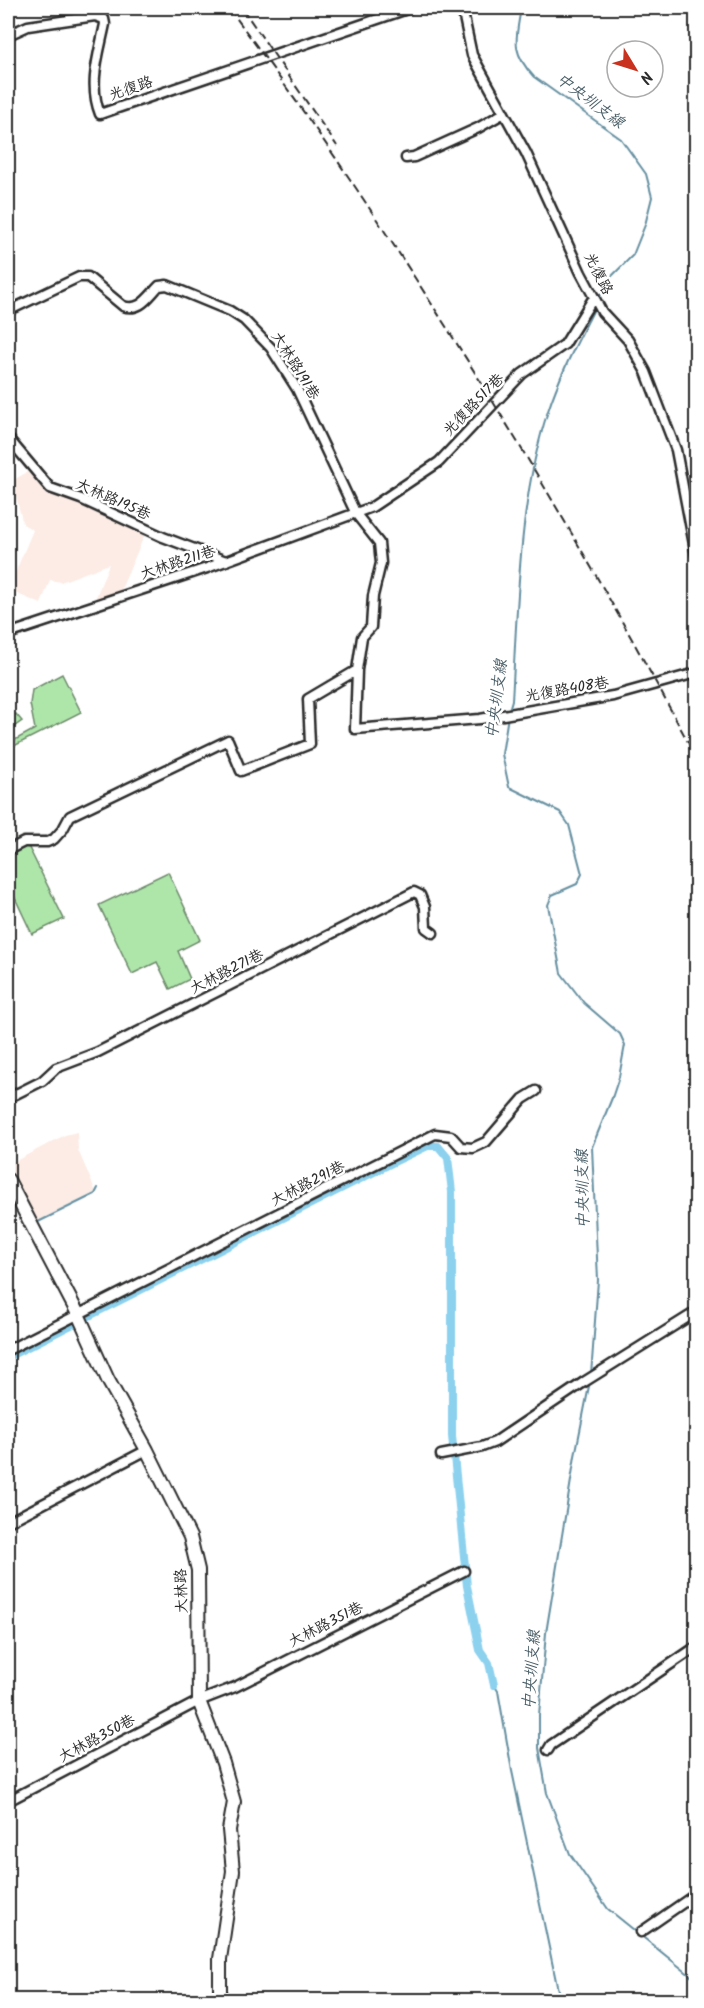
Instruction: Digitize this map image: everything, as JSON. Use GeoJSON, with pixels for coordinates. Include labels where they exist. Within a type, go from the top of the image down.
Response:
{"type":"FeatureCollection","features":[{"type":"Feature","properties":{"kind":"street","name":"光復路"},"geometry":{"type":"LineString","coordinates":[[8,34],[21,28],[95,16],[104,19],[94,86],[95,101],[100,114],[410,8]]}},
{"type":"Feature","properties":{"kind":"street","name":"光復路"},"geometry":{"type":"LineString","coordinates":[[462,8],[472,55],[526,153],[581,273],[602,312],[628,340],[646,372],[676,450],[696,555]]}},
{"type":"Feature","properties":{"kind":"street"},"geometry":{"type":"LineString","coordinates":[[406,158],[414,157],[478,128],[504,113]]}},
{"type":"Feature","properties":{"kind":"street","name":"大林路191巷"},"geometry":{"type":"LineString","coordinates":[[8,311],[79,277],[88,277],[123,306],[129,308],[139,307],[159,286],[167,285],[230,311],[244,320],[271,348],[297,389],[356,514]]}},
{"type":"Feature","properties":{"kind":"street","name":"光復路517巷"},"geometry":{"type":"LineString","coordinates":[[356,514],[372,507],[439,462],[522,374],[565,344],[594,297]]}},
{"type":"Feature","properties":{"kind":"street","name":"大林路195巷"},"geometry":{"type":"LineString","coordinates":[[8,438],[51,488],[81,499],[163,537],[226,561]]}},
{"type":"Feature","properties":{"kind":"street"},"geometry":{"type":"LineString","coordinates":[[8,850],[24,842],[47,842],[54,839],[70,816],[228,740],[241,771],[310,744],[308,699],[357,670],[362,638],[371,627],[373,596],[381,563],[379,543],[356,514]]}},
{"type":"Feature","properties":{"kind":"street","name":"大林路211巷"},"geometry":{"type":"LineString","coordinates":[[8,634],[226,561],[356,514]]}},
{"type":"Feature","properties":{"kind":"street","name":"光復路408巷"},"geometry":{"type":"LineString","coordinates":[[357,670],[355,729],[508,714],[613,696],[696,673]]}},
{"type":"Feature","properties":{"kind":"street","name":"大林路271巷"},"geometry":{"type":"LineString","coordinates":[[8,1098],[42,1081],[56,1068],[98,1052],[414,892],[420,895],[425,907],[426,928],[434,933]]}},
{"type":"Feature","properties":{"kind":"street","name":"大林路291巷"},"geometry":{"type":"LineString","coordinates":[[78,1314],[435,1134],[451,1136],[460,1147],[473,1148],[486,1142],[523,1099],[536,1091]]}},
{"type":"Feature","properties":{"kind":"street","name":"大林路"},"geometry":{"type":"LineString","coordinates":[[8,1180],[190,1537],[197,1565],[199,1701],[223,1763],[234,1802],[229,1830],[233,1871],[219,1959],[220,2001]]}},
{"type":"Feature","properties":{"kind":"street"},"geometry":{"type":"LineString","coordinates":[[442,1455],[466,1451],[495,1442],[590,1378],[696,1312]]}},
{"type":"Feature","properties":{"kind":"street"},"geometry":{"type":"LineString","coordinates":[[8,1350],[78,1314]]}},
{"type":"Feature","properties":{"kind":"street"},"geometry":{"type":"LineString","coordinates":[[8,1522],[147,1450]]}},
{"type":"Feature","properties":{"kind":"street","name":"大林路351巷"},"geometry":{"type":"LineString","coordinates":[[199,1701],[236,1687],[464,1571]]}},
{"type":"Feature","properties":{"kind":"street"},"geometry":{"type":"LineString","coordinates":[[548,1750],[551,1745],[696,1647]]}},
{"type":"Feature","properties":{"kind":"street","name":"大林路350巷"},"geometry":{"type":"LineString","coordinates":[[8,1801],[199,1701]]}},
{"type":"Feature","properties":{"kind":"street"},"geometry":{"type":"LineString","coordinates":[[641,1932],[696,1894]]}},
{"type":"Feature","properties":{"kind":"shaded area"},"geometry":{"type":"Polygon","coordinates":[[[27,472],[46,489],[145,534],[119,594],[94,602],[109,564],[61,582],[50,580],[41,604],[8,590],[33,530],[23,524],[12,481],[27,472]]]}},
{"type":"Feature","properties":{"kind":"shaded area"},"geometry":{"type":"Polygon","coordinates":[[[77,1132],[78,1150],[96,1192],[35,1223],[8,1170],[8,1165],[65,1135],[77,1132]]]}},
{"type":"Feature","properties":{"kind":"green space"},"geometry":{"type":"Polygon","coordinates":[[[62,674],[81,712],[8,749],[8,719],[16,714],[22,721],[11,729],[15,740],[35,729],[30,704],[32,690],[62,674]]]}},
{"type":"Feature","properties":{"kind":"green space"},"geometry":{"type":"Polygon","coordinates":[[[22,845],[29,848],[64,919],[32,934],[8,883],[8,852],[22,845]]]}},
{"type":"Feature","properties":{"kind":"green space"},"geometry":{"type":"Polygon","coordinates":[[[168,872],[200,940],[178,951],[190,979],[170,989],[157,962],[132,974],[99,905],[168,872]]]}},
{"type":"Feature","properties":{"kind":"waterway","name":"中央圳支線"},"geometry":{"type":"LineString","coordinates":[[521,8],[517,44],[518,52],[526,68],[534,77],[621,139],[646,174],[652,197],[645,225],[633,255],[607,281],[599,299]]}},
{"type":"Feature","properties":{"kind":"waterway","name":"中央圳支線"},"geometry":{"type":"LineString","coordinates":[[509,710],[512,700],[525,517],[538,445],[558,384],[595,307]]}},
{"type":"Feature","properties":{"kind":"waterway","name":"中央圳支線"},"geometry":{"type":"LineString","coordinates":[[508,716],[502,754],[509,787],[560,812],[569,825],[582,874],[577,884],[552,895],[548,905],[561,973],[584,1003],[620,1034],[625,1045],[619,1077],[592,1147],[598,1280],[591,1375]]}},
{"type":"Feature","properties":{"kind":"waterway"},"geometry":{"type":"LineString","coordinates":[[8,1357],[394,1162],[428,1146],[438,1146],[448,1158],[452,1192],[452,1436],[467,1586],[480,1650],[489,1663],[494,1685]]}},
{"type":"Feature","properties":{"kind":"waterway"},"geometry":{"type":"LineString","coordinates":[[36,1223],[95,1194],[98,1188]]}},
{"type":"Feature","properties":{"kind":"waterway","name":"中央圳支線"},"geometry":{"type":"LineString","coordinates":[[590,1381],[575,1456],[546,1633],[539,1715],[539,1748],[547,1793],[570,1854],[608,1909],[696,1980]]}},
{"type":"Feature","properties":{"kind":"waterway"},"geometry":{"type":"LineString","coordinates":[[494,1685],[498,1691],[512,1771],[560,2000]]}},
{"type":"Feature","properties":{"kind":"railway"},"geometry":{"type":"LineString","coordinates":[[229,8],[349,177],[469,363],[548,492],[696,757]]}},
{"type":"Feature","properties":{"kind":"railway"},"geometry":{"type":"LineString","coordinates":[[242,8],[337,146]]}}]}
